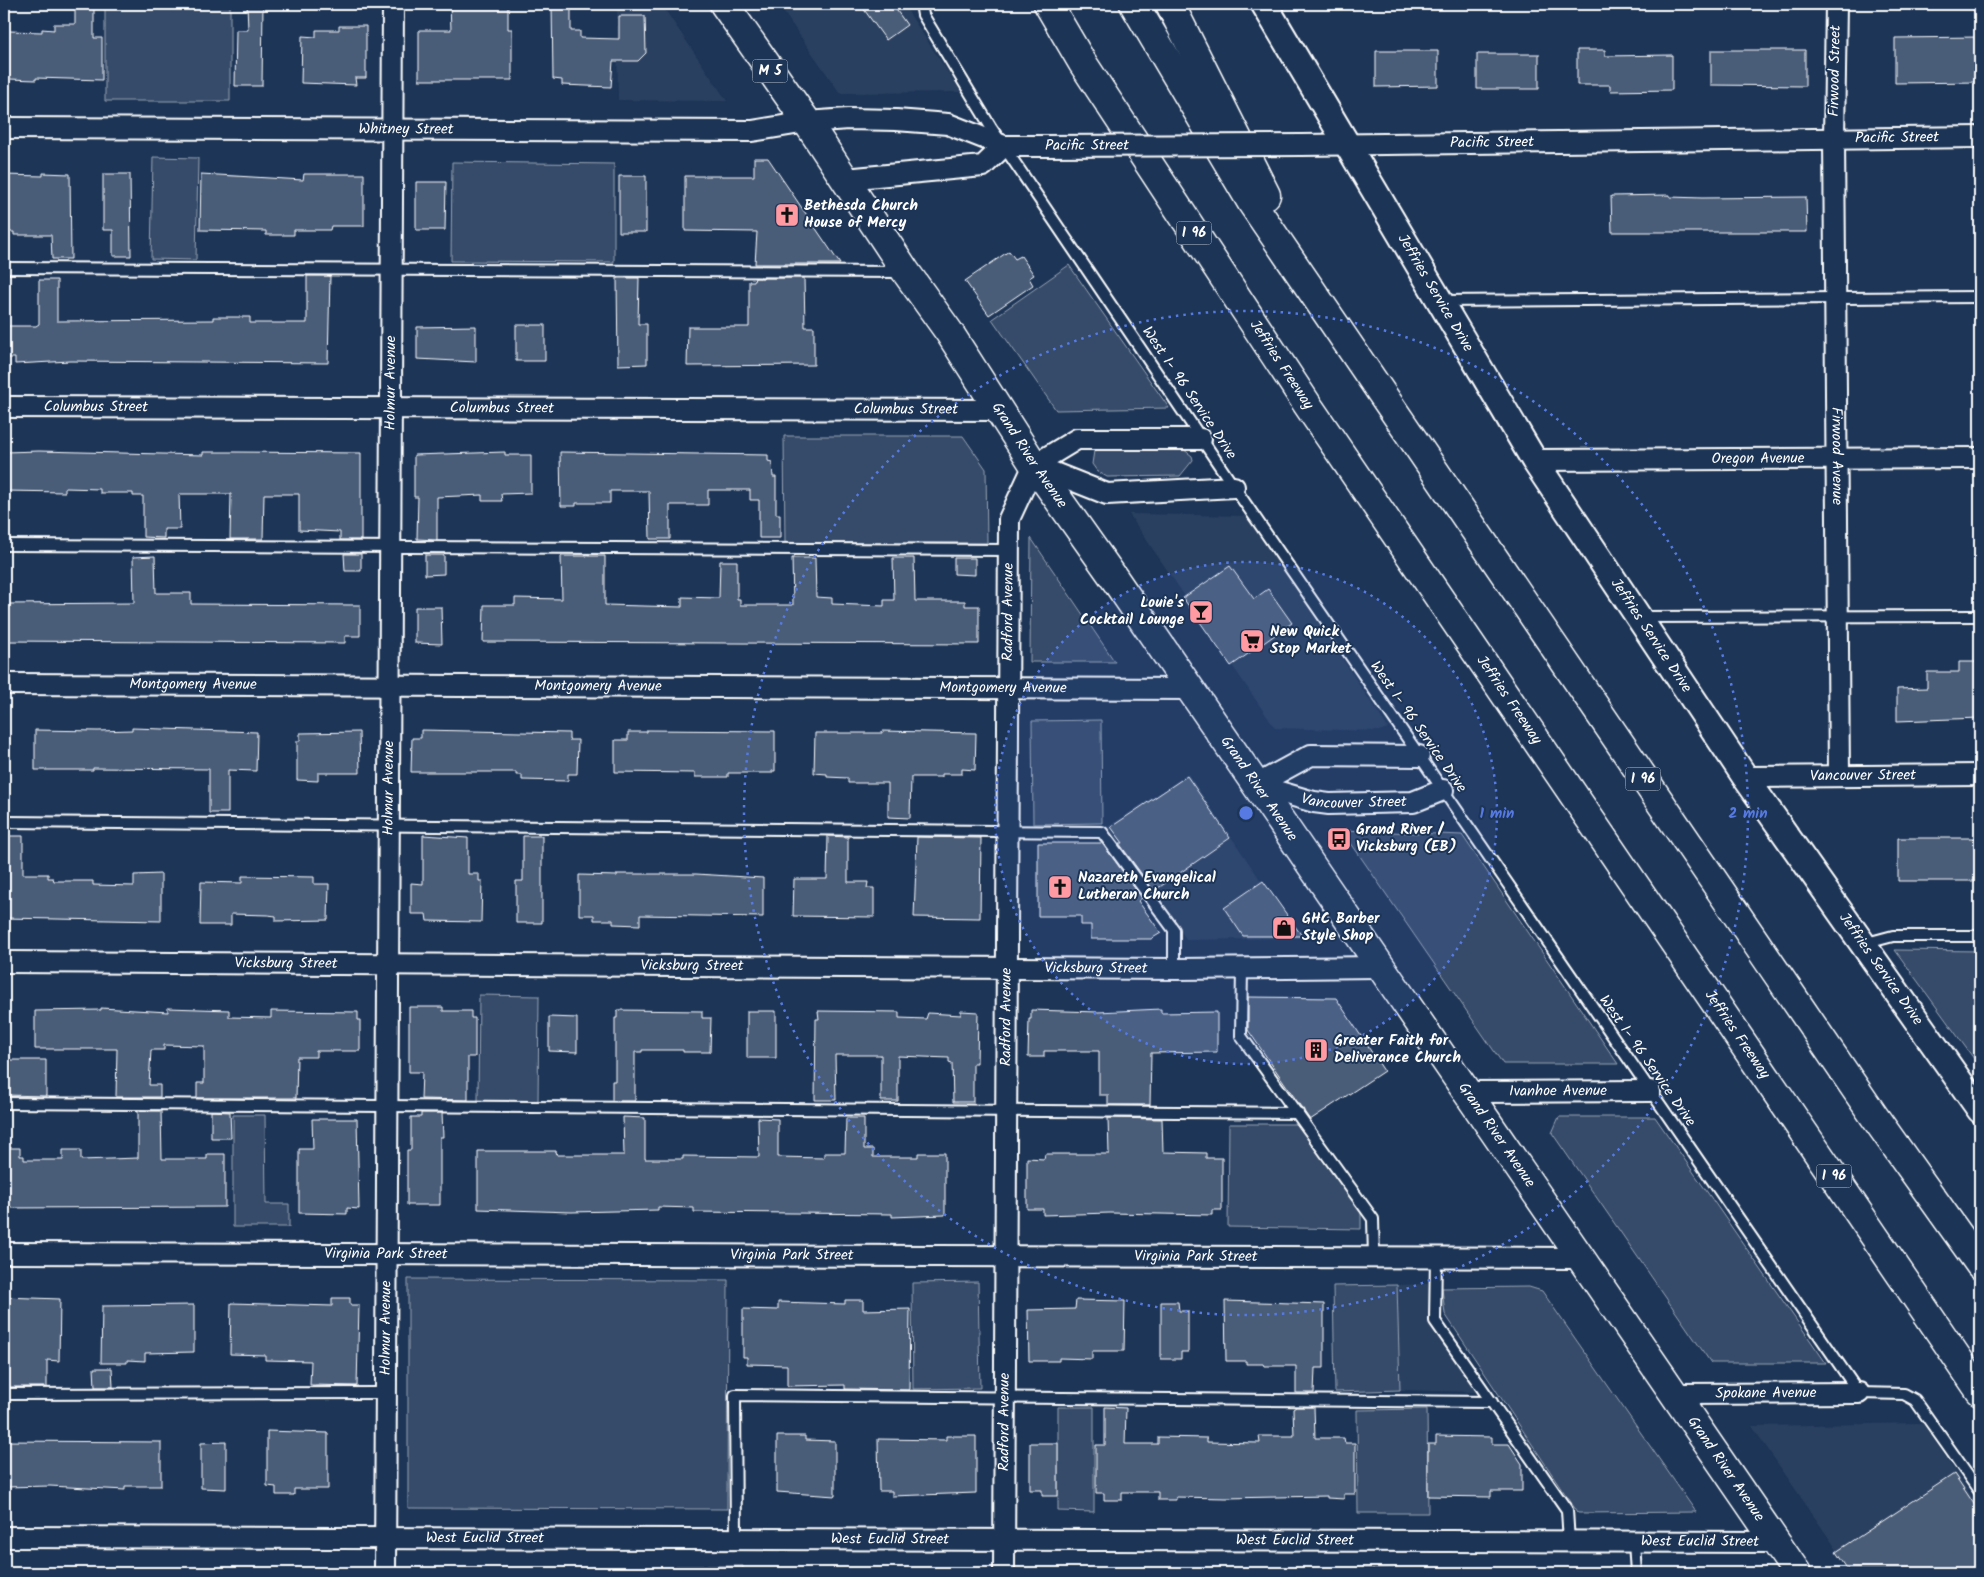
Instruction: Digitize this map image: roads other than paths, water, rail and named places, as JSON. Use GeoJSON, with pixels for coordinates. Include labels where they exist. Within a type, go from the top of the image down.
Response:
{"type":"FeatureCollection","features":[{"type":"Feature","properties":{"kind":"main road","name":"Grand River Avenue"},"geometry":{"type":"LineString","coordinates":[[724,4],[807,122],[906,272],[949,332],[1034,465],[1797,1573]]}},
{"type":"Feature","properties":{"kind":"main road"},"geometry":{"type":"LineString","coordinates":[[1028,4],[1082,62]]}},
{"type":"Feature","properties":{"kind":"main road","name":"Jeffries Freeway"},"geometry":{"type":"LineString","coordinates":[[1048,4],[1082,62],[1307,404],[1980,1391]]}},
{"type":"Feature","properties":{"kind":"main road","name":"I 96"},"geometry":{"type":"LineString","coordinates":[[1134,4],[1252,203],[1824,1042],[1980,1266]]}},
{"type":"Feature","properties":{"kind":"main road"},"geometry":{"type":"LineString","coordinates":[[1170,4],[1214,88],[1311,289]]}},
{"type":"Feature","properties":{"kind":"street","name":"Holmur Avenue"},"geometry":{"type":"LineString","coordinates":[[385,1573],[393,4]]}},
{"type":"Feature","properties":{"kind":"street","name":"Jeffries Service Drive"},"geometry":{"type":"LineString","coordinates":[[1264,4],[1534,460],[1745,777],[1863,944],[1976,1097]]}},
{"type":"Feature","properties":{"kind":"street","name":"Firwood Street"},"geometry":{"type":"LineString","coordinates":[[1834,138],[1836,4]]}},
{"type":"Feature","properties":{"kind":"street","name":"Pacific Street"},"geometry":{"type":"LineString","coordinates":[[807,122],[848,119],[948,124],[1004,146],[1980,138]]}},
{"type":"Feature","properties":{"kind":"street","name":"Whitney Street"},"geometry":{"type":"LineString","coordinates":[[4,128],[752,131],[807,122]]}},
{"type":"Feature","properties":{"kind":"street","name":"Firwood Avenue"},"geometry":{"type":"LineString","coordinates":[[1834,138],[1837,298],[1839,775]]}},
{"type":"Feature","properties":{"kind":"street"},"geometry":{"type":"LineString","coordinates":[[845,179],[983,166],[1004,146]]}},
{"type":"Feature","properties":{"kind":"street","name":"Columbus Street"},"geometry":{"type":"LineString","coordinates":[[4,408],[999,410]]}},
{"type":"Feature","properties":{"kind":"street"},"geometry":{"type":"LineString","coordinates":[[1034,465],[1077,439],[1201,439]]}},
{"type":"Feature","properties":{"kind":"street","name":"Oregon Avenue"},"geometry":{"type":"LineString","coordinates":[[1534,460],[1980,458]]}},
{"type":"Feature","properties":{"kind":"street"},"geometry":{"type":"LineString","coordinates":[[1034,465],[1107,494],[1234,487]]}},
{"type":"Feature","properties":{"kind":"street","name":"Radford Avenue"},"geometry":{"type":"LineString","coordinates":[[1004,1573],[1009,519],[1034,465]]}},
{"type":"Feature","properties":{"kind":"street","name":"Montgomery Avenue"},"geometry":{"type":"LineString","coordinates":[[4,684],[1190,690]]}},
{"type":"Feature","properties":{"kind":"street"},"geometry":{"type":"LineString","coordinates":[[1256,785],[1311,754],[1419,756]]}},
{"type":"Feature","properties":{"kind":"street","name":"Vancouver Street"},"geometry":{"type":"LineString","coordinates":[[1745,777],[1980,775]]}},
{"type":"Feature","properties":{"kind":"street","name":"Vancouver Street"},"geometry":{"type":"LineString","coordinates":[[1256,785],[1314,802],[1329,804],[1413,802],[1443,790]]}},
{"type":"Feature","properties":{"kind":"street","name":"Vicksburg Street"},"geometry":{"type":"LineString","coordinates":[[4,962],[1174,969],[1380,967]]}},
{"type":"Feature","properties":{"kind":"street","name":"Ivanhoe Avenue"},"geometry":{"type":"LineString","coordinates":[[1467,1092],[1650,1091]]}},
{"type":"Feature","properties":{"kind":"street","name":"Virginia Park Street"},"geometry":{"type":"LineString","coordinates":[[4,1253],[1580,1258]]}},
{"type":"Feature","properties":{"kind":"street","name":"Spokane Avenue"},"geometry":{"type":"LineString","coordinates":[[1674,1394],[1860,1393]]}},
{"type":"Feature","properties":{"kind":"street","name":"West Euclid Street"},"geometry":{"type":"LineString","coordinates":[[4,1537],[1776,1542]]}},
{"type":"Feature","properties":{"kind":"lane","name":"West I- 96 Service Drive"},"geometry":{"type":"LineString","coordinates":[[921,4],[923,15],[1004,146],[1201,439],[1860,1393]]}},
{"type":"Feature","properties":{"kind":"lane"},"geometry":{"type":"LineString","coordinates":[[4,268],[906,272]]}},
{"type":"Feature","properties":{"kind":"lane"},"geometry":{"type":"LineString","coordinates":[[1439,301],[1980,297]]}},
{"type":"Feature","properties":{"kind":"lane"},"geometry":{"type":"LineString","coordinates":[[4,545],[1009,550]]}},
{"type":"Feature","properties":{"kind":"lane"},"geometry":{"type":"LineString","coordinates":[[1640,617],[1980,616]]}},
{"type":"Feature","properties":{"kind":"lane"},"geometry":{"type":"LineString","coordinates":[[4,822],[1008,829],[1102,832],[1174,930],[1174,969]]}},
{"type":"Feature","properties":{"kind":"lane"},"geometry":{"type":"LineString","coordinates":[[1863,944],[1893,936],[1980,936]]}},
{"type":"Feature","properties":{"kind":"lane"},"geometry":{"type":"LineString","coordinates":[[1242,968],[1241,1036],[1373,1219],[1374,1257]]}},
{"type":"Feature","properties":{"kind":"lane"},"geometry":{"type":"LineString","coordinates":[[4,1103],[1298,1113]]}},
{"type":"Feature","properties":{"kind":"lane"},"geometry":{"type":"LineString","coordinates":[[1436,1257],[1435,1321],[1567,1510],[1569,1542]]}},
{"type":"Feature","properties":{"kind":"lane"},"geometry":{"type":"LineString","coordinates":[[4,1394],[386,1393]]}},
{"type":"Feature","properties":{"kind":"lane"},"geometry":{"type":"LineString","coordinates":[[1860,1393],[1904,1394],[1915,1400],[1980,1492]]}},
{"type":"Feature","properties":{"kind":"lane"},"geometry":{"type":"LineString","coordinates":[[736,1539],[735,1395],[1492,1402]]}},
{"type":"Feature","properties":{"kind":"lane"},"geometry":{"type":"LineString","coordinates":[[1634,1542],[1636,1573]]}},
{"type":"Feature","properties":{"kind":"place","name":"Bethesda Church House of Mercy"},"geometry":{"type":"Point","coordinates":[787,215]}},
{"type":"Feature","properties":{"kind":"place","name":"Louie's Cocktail Lounge"},"geometry":{"type":"Point","coordinates":[1201,612]}},
{"type":"Feature","properties":{"kind":"place","name":"New Quick Stop Market"},"geometry":{"type":"Point","coordinates":[1252,641]}},
{"type":"Feature","properties":{"kind":"place","name":"Grand River / Vicksburg (EB)"},"geometry":{"type":"Point","coordinates":[1339,839]}},
{"type":"Feature","properties":{"kind":"place","name":"Nazareth Evangelical Lutheran Church"},"geometry":{"type":"Point","coordinates":[1060,887]}},
{"type":"Feature","properties":{"kind":"place","name":"GHC Barber Style Shop"},"geometry":{"type":"Point","coordinates":[1284,928]}},
{"type":"Feature","properties":{"kind":"place","name":"Greater Faith for Deliverance Church"},"geometry":{"type":"Point","coordinates":[1316,1050]}}]}
